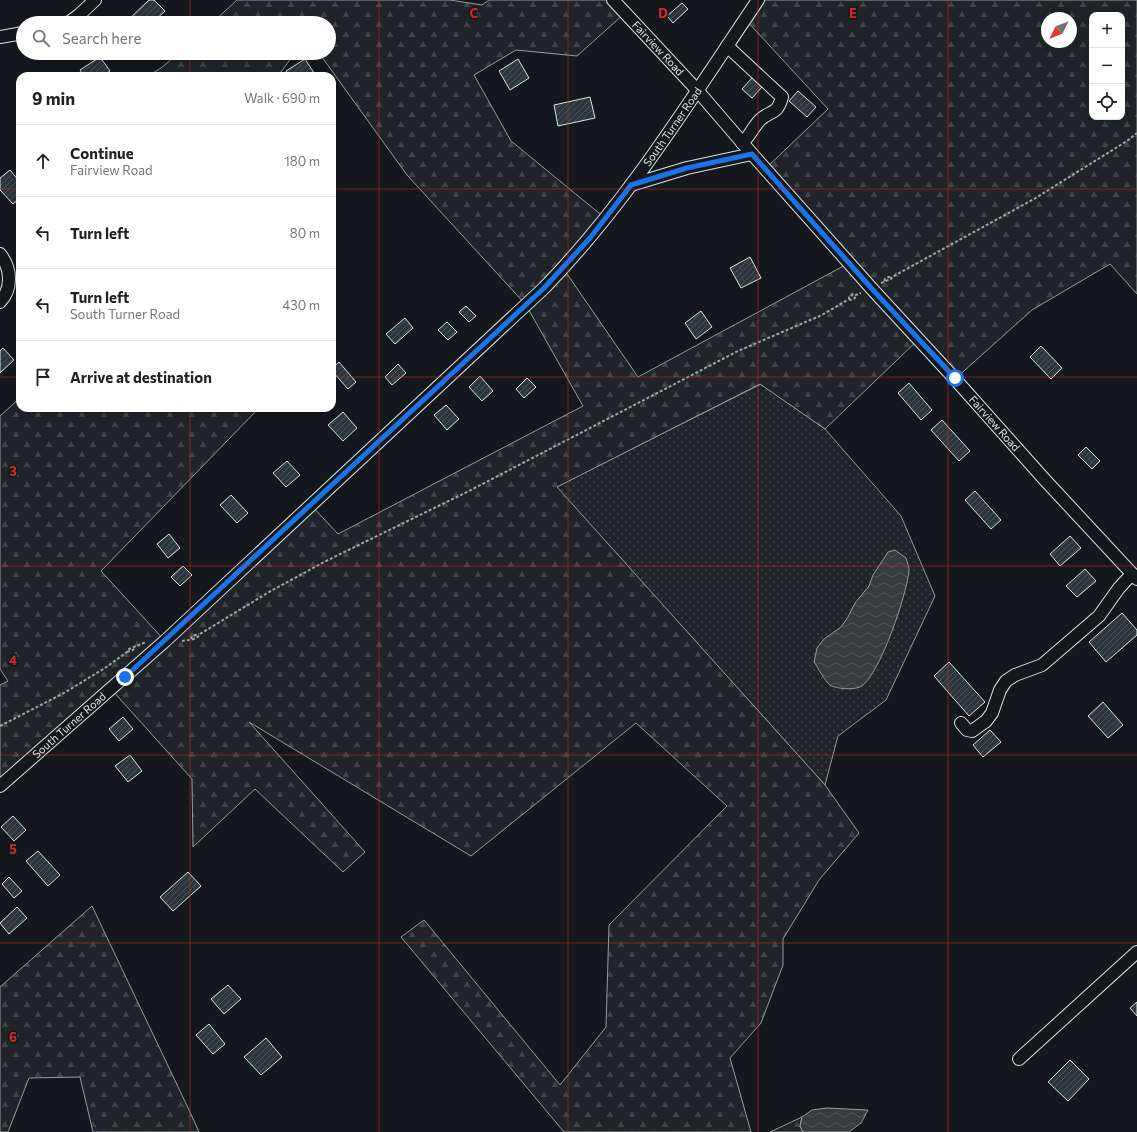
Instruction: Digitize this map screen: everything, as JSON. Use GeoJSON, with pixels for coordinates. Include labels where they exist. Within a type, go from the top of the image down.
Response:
{"type":"FeatureCollection","features":[{"type":"Feature","properties":{"kind":"street"},"geometry":{"type":"LineString","coordinates":[[77,16],[95,0]]}},
{"type":"Feature","properties":{"kind":"street","name":"Fairview Road"},"geometry":{"type":"LineString","coordinates":[[613,0],[697,90],[742,144],[873,290],[940,361],[1135,577]]}},
{"type":"Feature","properties":{"kind":"street","name":"South Turner Road"},"geometry":{"type":"LineString","coordinates":[[0,786],[165,641],[544,288],[590,238],[631,185],[758,0]]}},
{"type":"Feature","properties":{"kind":"street"},"geometry":{"type":"LineString","coordinates":[[0,37],[16,34]]}},
{"type":"Feature","properties":{"kind":"street"},"geometry":{"type":"LineString","coordinates":[[727,46],[782,97],[780,106],[772,113],[761,119],[750,136],[742,144]]}},
{"type":"Feature","properties":{"kind":"street"},"geometry":{"type":"LineString","coordinates":[[631,185],[687,168],[752,154]]}},
{"type":"Feature","properties":{"kind":"street"},"geometry":{"type":"LineString","coordinates":[[0,254],[6,264],[9,274],[9,282],[7,291],[0,302]]}},
{"type":"Feature","properties":{"kind":"street"},"geometry":{"type":"LineString","coordinates":[[961,723],[967,730],[972,731],[986,721],[992,713],[1000,690],[1006,681],[1042,665],[1099,616],[1119,588],[1135,577]]}},
{"type":"Feature","properties":{"kind":"street"},"geometry":{"type":"LineString","coordinates":[[1019,1058],[1137,952]]}},
{"type":"Feature","properties":{"kind":"path"},"geometry":{"type":"LineString","coordinates":[[892,277],[1034,199],[1137,133]]}},
{"type":"Feature","properties":{"kind":"path"},"geometry":{"type":"LineString","coordinates":[[200,634],[269,592],[326,561],[469,491],[738,351],[822,314],[848,299]]}},
{"type":"Feature","properties":{"kind":"path"},"geometry":{"type":"LineString","coordinates":[[0,726],[64,694],[127,652]]}},
{"type":"Feature","properties":{"kind":"green space"},"geometry":{"type":"Polygon","coordinates":[[[237,0],[450,0],[482,5],[489,0],[613,0],[625,13],[577,56],[516,50],[474,75],[511,141],[605,218],[563,268],[638,377],[849,263],[765,169],[828,109],[745,19],[758,0],[1137,0],[1137,294],[1110,264],[1032,310],[955,379],[919,339],[825,429],[760,384],[557,487],[825,785],[859,833],[819,880],[783,939],[783,965],[761,1023],[730,1058],[751,1132],[564,1132],[401,937],[424,920],[560,1085],[606,1027],[609,925],[727,806],[636,723],[471,856],[249,722],[365,852],[343,872],[255,789],[193,847],[192,779],[111,689],[0,786],[0,685],[8,681],[0,669],[0,416],[16,402],[16,412],[255,412],[101,571],[165,641],[311,505],[338,534],[583,406],[526,305],[407,175],[336,77],[336,72],[333,72],[324,60],[336,60],[336,16],[220,16],[237,0]]]}},
{"type":"Feature","properties":{"kind":"green space"},"geometry":{"type":"Polygon","coordinates":[[[171,60],[290,60],[281,72],[154,72],[171,60]]]}},
{"type":"Feature","properties":{"kind":"green space"},"geometry":{"type":"Polygon","coordinates":[[[761,384],[825,429],[901,516],[935,596],[886,700],[838,736],[825,785],[556,487],[761,384]]]}},
{"type":"Feature","properties":{"kind":"green space"},"geometry":{"type":"Polygon","coordinates":[[[92,906],[199,1132],[93,1132],[80,1077],[29,1078],[8,1132],[0,1132],[0,987],[92,906]]]}},
{"type":"Feature","properties":{"kind":"green space"},"geometry":{"type":"Polygon","coordinates":[[[802,1117],[800,1126],[803,1132],[770,1132],[802,1117]]]}},
{"type":"Feature","properties":{"kind":"water"},"geometry":{"type":"Polygon","coordinates":[[[895,550],[906,558],[909,570],[904,596],[884,652],[868,680],[860,687],[849,689],[830,685],[814,662],[817,648],[824,639],[841,627],[855,603],[869,586],[873,575],[888,552],[895,550]]]}},
{"type":"Feature","properties":{"kind":"water"},"geometry":{"type":"Polygon","coordinates":[[[827,1108],[868,1110],[861,1123],[849,1132],[803,1132],[800,1126],[802,1117],[812,1110],[827,1108]]]}},
{"type":"Feature","properties":{"kind":"building"},"geometry":{"type":"Polygon","coordinates":[[[149,0],[154,0],[165,11],[160,16],[132,16],[149,0]]]}},
{"type":"Feature","properties":{"kind":"building"},"geometry":{"type":"Polygon","coordinates":[[[682,3],[688,9],[673,23],[667,16],[682,3]]]}},
{"type":"Feature","properties":{"kind":"building"},"geometry":{"type":"Polygon","coordinates":[[[518,59],[529,78],[510,90],[499,71],[518,59]]]}},
{"type":"Feature","properties":{"kind":"building"},"geometry":{"type":"Polygon","coordinates":[[[95,60],[102,60],[110,71],[81,72],[80,70],[95,60]]]}},
{"type":"Feature","properties":{"kind":"building"},"geometry":{"type":"Polygon","coordinates":[[[306,60],[313,72],[287,72],[306,60]]]}},
{"type":"Feature","properties":{"kind":"building"},"geometry":{"type":"Polygon","coordinates":[[[752,78],[762,87],[752,98],[742,89],[752,78]]]}},
{"type":"Feature","properties":{"kind":"building"},"geometry":{"type":"Polygon","coordinates":[[[798,91],[816,107],[807,117],[789,101],[798,91]]]}},
{"type":"Feature","properties":{"kind":"building"},"geometry":{"type":"Polygon","coordinates":[[[590,97],[595,118],[558,126],[554,105],[590,97]]]}},
{"type":"Feature","properties":{"kind":"building"},"geometry":{"type":"Polygon","coordinates":[[[10,170],[16,177],[16,201],[13,204],[0,190],[0,178],[10,170]]]}},
{"type":"Feature","properties":{"kind":"building"},"geometry":{"type":"Polygon","coordinates":[[[750,257],[761,278],[741,288],[730,268],[750,257]]]}},
{"type":"Feature","properties":{"kind":"building"},"geometry":{"type":"Polygon","coordinates":[[[466,306],[476,316],[469,322],[459,312],[466,306]]]}},
{"type":"Feature","properties":{"kind":"building"},"geometry":{"type":"Polygon","coordinates":[[[701,311],[712,327],[696,339],[685,323],[701,311]]]}},
{"type":"Feature","properties":{"kind":"building"},"geometry":{"type":"Polygon","coordinates":[[[405,318],[413,328],[395,344],[386,334],[405,318]]]}},
{"type":"Feature","properties":{"kind":"building"},"geometry":{"type":"Polygon","coordinates":[[[447,322],[457,332],[448,340],[438,330],[447,322]]]}},
{"type":"Feature","properties":{"kind":"building"},"geometry":{"type":"Polygon","coordinates":[[[1041,346],[1062,368],[1051,379],[1030,357],[1041,346]]]}},
{"type":"Feature","properties":{"kind":"building"},"geometry":{"type":"Polygon","coordinates":[[[3,348],[14,360],[0,373],[0,351],[3,348]]]}},
{"type":"Feature","properties":{"kind":"building"},"geometry":{"type":"Polygon","coordinates":[[[339,362],[356,382],[348,389],[336,376],[336,365],[339,362]]]}},
{"type":"Feature","properties":{"kind":"building"},"geometry":{"type":"Polygon","coordinates":[[[398,364],[406,373],[392,385],[385,377],[398,364]]]}},
{"type":"Feature","properties":{"kind":"building"},"geometry":{"type":"Polygon","coordinates":[[[480,376],[493,391],[482,401],[469,387],[480,376]]]}},
{"type":"Feature","properties":{"kind":"building"},"geometry":{"type":"Polygon","coordinates":[[[527,378],[536,387],[524,398],[516,389],[527,378]]]}},
{"type":"Feature","properties":{"kind":"building"},"geometry":{"type":"Polygon","coordinates":[[[909,383],[932,410],[921,420],[898,393],[909,383]]]}},
{"type":"Feature","properties":{"kind":"building"},"geometry":{"type":"Polygon","coordinates":[[[446,405],[459,419],[447,430],[434,415],[446,405]]]}},
{"type":"Feature","properties":{"kind":"building"},"geometry":{"type":"Polygon","coordinates":[[[343,412],[357,428],[343,441],[328,425],[343,412]]]}},
{"type":"Feature","properties":{"kind":"building"},"geometry":{"type":"Polygon","coordinates":[[[942,420],[970,451],[959,461],[931,430],[942,420]]]}},
{"type":"Feature","properties":{"kind":"building"},"geometry":{"type":"Polygon","coordinates":[[[1086,447],[1100,461],[1092,469],[1078,455],[1086,447]]]}},
{"type":"Feature","properties":{"kind":"building"},"geometry":{"type":"Polygon","coordinates":[[[287,461],[300,475],[286,487],[273,473],[287,461]]]}},
{"type":"Feature","properties":{"kind":"building"},"geometry":{"type":"Polygon","coordinates":[[[975,491],[1001,520],[991,529],[965,500],[975,491]]]}},
{"type":"Feature","properties":{"kind":"building"},"geometry":{"type":"Polygon","coordinates":[[[231,495],[248,513],[237,523],[220,505],[231,495]]]}},
{"type":"Feature","properties":{"kind":"building"},"geometry":{"type":"Polygon","coordinates":[[[169,534],[180,548],[168,558],[157,544],[169,534]]]}},
{"type":"Feature","properties":{"kind":"building"},"geometry":{"type":"Polygon","coordinates":[[[1070,536],[1081,548],[1060,566],[1050,554],[1070,536]]]}},
{"type":"Feature","properties":{"kind":"building"},"geometry":{"type":"Polygon","coordinates":[[[183,566],[192,575],[180,586],[171,577],[183,566]]]}},
{"type":"Feature","properties":{"kind":"building"},"geometry":{"type":"Polygon","coordinates":[[[1085,569],[1096,581],[1077,597],[1066,586],[1085,569]]]}},
{"type":"Feature","properties":{"kind":"building"},"geometry":{"type":"Polygon","coordinates":[[[1122,613],[1137,630],[1137,635],[1106,662],[1089,642],[1122,613]]]}},
{"type":"Feature","properties":{"kind":"building"},"geometry":{"type":"Polygon","coordinates":[[[949,662],[985,702],[969,716],[934,676],[949,662]]]}},
{"type":"Feature","properties":{"kind":"building"},"geometry":{"type":"Polygon","coordinates":[[[1103,702],[1123,725],[1108,738],[1088,716],[1103,702]]]}},
{"type":"Feature","properties":{"kind":"building"},"geometry":{"type":"Polygon","coordinates":[[[123,717],[133,729],[119,741],[109,729],[123,717]]]}},
{"type":"Feature","properties":{"kind":"building"},"geometry":{"type":"Polygon","coordinates":[[[990,730],[1001,742],[983,757],[973,745],[990,730]]]}},
{"type":"Feature","properties":{"kind":"building"},"geometry":{"type":"Polygon","coordinates":[[[130,755],[142,771],[128,782],[115,766],[130,755]]]}},
{"type":"Feature","properties":{"kind":"building"},"geometry":{"type":"Polygon","coordinates":[[[13,816],[26,830],[14,841],[1,827],[13,816]]]}},
{"type":"Feature","properties":{"kind":"building"},"geometry":{"type":"Polygon","coordinates":[[[38,851],[60,875],[48,886],[26,861],[38,851]]]}},
{"type":"Feature","properties":{"kind":"building"},"geometry":{"type":"Polygon","coordinates":[[[188,872],[201,886],[173,911],[160,897],[188,872]]]}},
{"type":"Feature","properties":{"kind":"building"},"geometry":{"type":"Polygon","coordinates":[[[9,877],[22,891],[14,898],[2,884],[9,877]]]}},
{"type":"Feature","properties":{"kind":"building"},"geometry":{"type":"Polygon","coordinates":[[[17,907],[27,918],[9,934],[0,923],[17,907]]]}},
{"type":"Feature","properties":{"kind":"building"},"geometry":{"type":"Polygon","coordinates":[[[228,985],[241,999],[224,1014],[211,999],[228,985]]]}},
{"type":"Feature","properties":{"kind":"building"},"geometry":{"type":"Polygon","coordinates":[[[1137,1002],[1137,1016],[1130,1008],[1137,1002]]]}},
{"type":"Feature","properties":{"kind":"building"},"geometry":{"type":"Polygon","coordinates":[[[209,1024],[225,1044],[213,1054],[196,1035],[209,1024]]]}},
{"type":"Feature","properties":{"kind":"building"},"geometry":{"type":"Polygon","coordinates":[[[266,1038],[282,1057],[261,1075],[244,1057],[266,1038]]]}},
{"type":"Feature","properties":{"kind":"building"},"geometry":{"type":"Polygon","coordinates":[[[1070,1060],[1089,1079],[1068,1101],[1048,1082],[1070,1060]]]}},
{"type":"Feature","properties":{"kind":"route"},"geometry":{"type":"LineString","coordinates":[[125,677],[544,288],[590,238],[631,185],[687,168],[752,154],[873,290],[955,378]]}}]}
